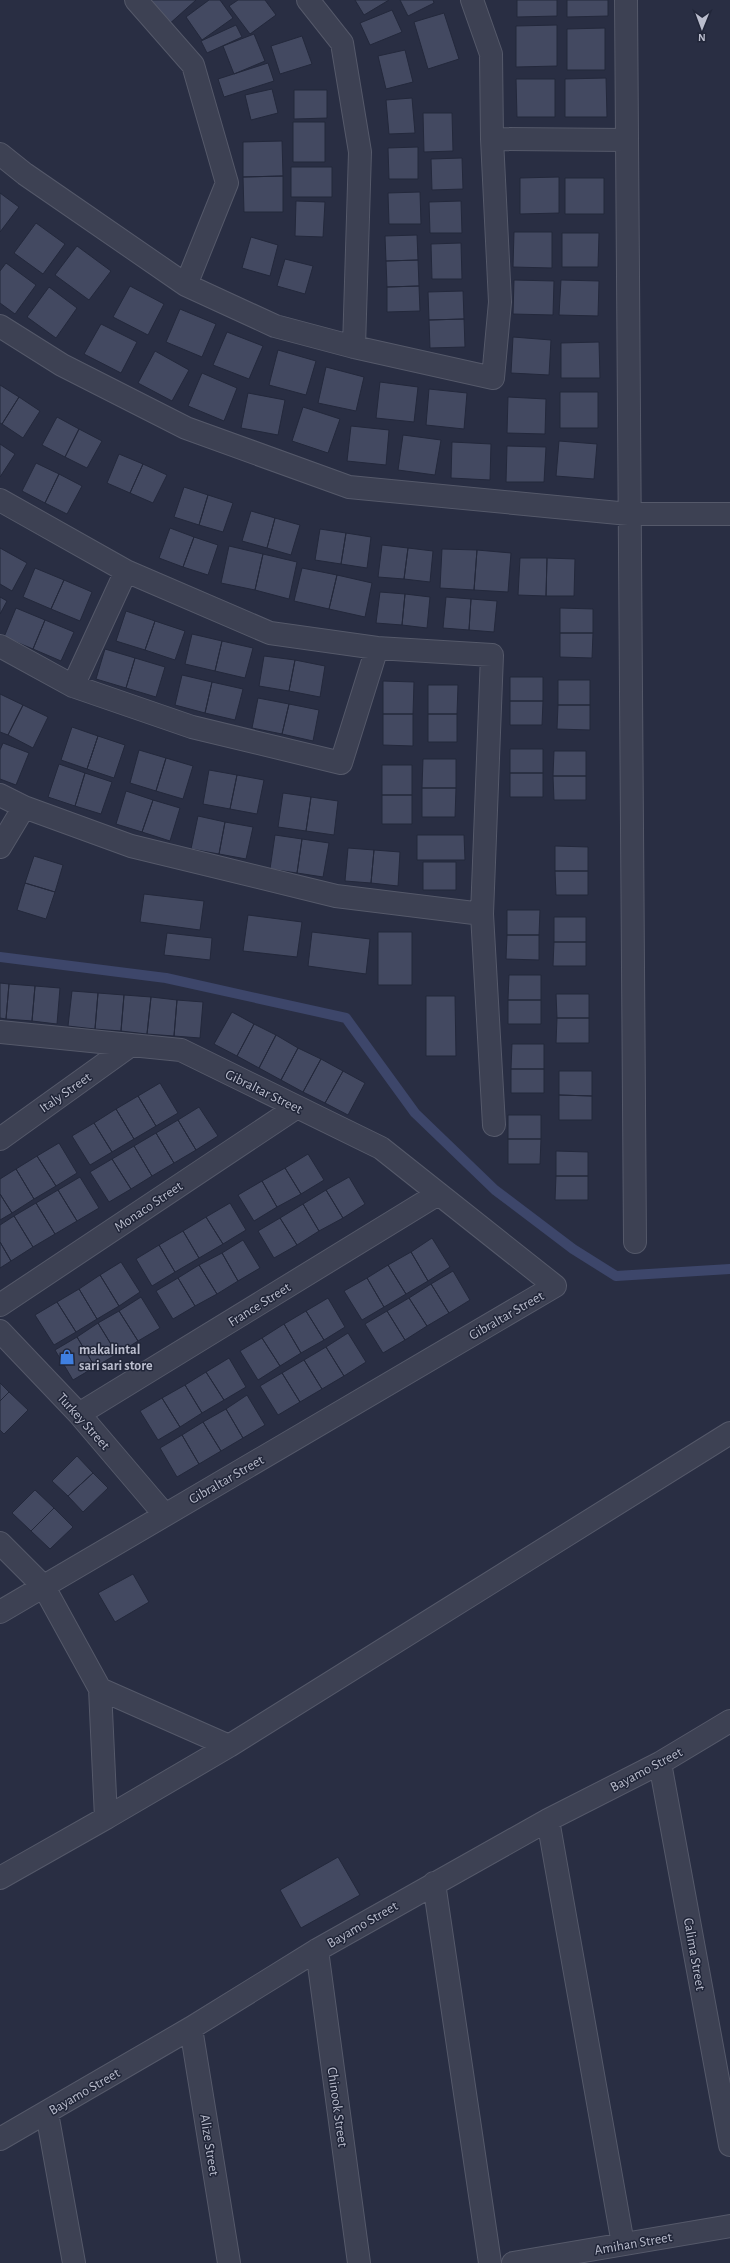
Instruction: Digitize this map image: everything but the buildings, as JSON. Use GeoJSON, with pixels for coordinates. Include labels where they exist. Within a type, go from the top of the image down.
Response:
{"type":"FeatureCollection","features":[{"type":"Feature","properties":{"kind":"street"},"geometry":{"type":"LineString","coordinates":[[136,0],[192,65],[227,183],[186,285]]}},
{"type":"Feature","properties":{"kind":"street"},"geometry":{"type":"LineString","coordinates":[[308,0],[342,43],[360,152],[354,347]]}},
{"type":"Feature","properties":{"kind":"street"},"geometry":{"type":"LineString","coordinates":[[0,154],[25,174],[186,285],[275,326],[354,347],[493,378],[500,302],[492,139],[491,54],[472,0]]}},
{"type":"Feature","properties":{"kind":"street"},"geometry":{"type":"LineString","coordinates":[[626,0],[635,1242]]}},
{"type":"Feature","properties":{"kind":"street"},"geometry":{"type":"LineString","coordinates":[[492,139],[627,140]]}},
{"type":"Feature","properties":{"kind":"street"},"geometry":{"type":"LineString","coordinates":[[0,326],[62,365],[186,428],[348,487],[629,514],[730,514]]}},
{"type":"Feature","properties":{"kind":"street"},"geometry":{"type":"LineString","coordinates":[[0,500],[126,570],[270,633],[377,648],[492,655],[482,914],[494,1125]]}},
{"type":"Feature","properties":{"kind":"street"},"geometry":{"type":"LineString","coordinates":[[73,686],[126,570]]}},
{"type":"Feature","properties":{"kind":"street"},"geometry":{"type":"LineString","coordinates":[[0,646],[73,686],[192,727],[341,763],[377,648]]}},
{"type":"Feature","properties":{"kind":"street"},"geometry":{"type":"LineString","coordinates":[[0,795],[24,807],[131,846],[336,896],[482,914]]}},
{"type":"Feature","properties":{"kind":"street"},"geometry":{"type":"LineString","coordinates":[[0,847],[24,807]]}},
{"type":"Feature","properties":{"kind":"street","name":"Gibraltar Street"},"geometry":{"type":"LineString","coordinates":[[0,1032],[181,1050],[382,1148],[554,1286],[0,1612]]}},
{"type":"Feature","properties":{"kind":"street","name":"Italy Street"},"geometry":{"type":"LineString","coordinates":[[0,1138],[131,1045]]}},
{"type":"Feature","properties":{"kind":"street","name":"Monaco Street"},"geometry":{"type":"LineString","coordinates":[[0,1305],[297,1107]]}},
{"type":"Feature","properties":{"kind":"street","name":"France Street"},"geometry":{"type":"LineString","coordinates":[[80,1414],[438,1194]]}},
{"type":"Feature","properties":{"kind":"street","name":"Turkey Street"},"geometry":{"type":"LineString","coordinates":[[0,1331],[80,1414],[165,1515]]}},
{"type":"Feature","properties":{"kind":"street"},"geometry":{"type":"LineString","coordinates":[[0,1878],[229,1746],[730,1433]]}},
{"type":"Feature","properties":{"kind":"street"},"geometry":{"type":"LineString","coordinates":[[0,1542],[44,1587],[100,1689],[106,1818]]}},
{"type":"Feature","properties":{"kind":"street"},"geometry":{"type":"LineString","coordinates":[[100,1689],[229,1746]]}},
{"type":"Feature","properties":{"kind":"street","name":"Bayamo Street"},"geometry":{"type":"LineString","coordinates":[[0,2139],[191,2028],[317,1950],[548,1820],[660,1763],[730,1721]]}},
{"type":"Feature","properties":{"kind":"street","name":"Calima Street"},"geometry":{"type":"LineString","coordinates":[[660,1763],[730,2145]]}},
{"type":"Feature","properties":{"kind":"street"},"geometry":{"type":"LineString","coordinates":[[548,1820],[623,2244]]}},
{"type":"Feature","properties":{"kind":"street"},"geometry":{"type":"LineString","coordinates":[[434,1884],[490,2263]]}},
{"type":"Feature","properties":{"kind":"street","name":"Chinook Street"},"geometry":{"type":"LineString","coordinates":[[317,1950],[359,2263]]}},
{"type":"Feature","properties":{"kind":"street","name":"Alize Street"},"geometry":{"type":"LineString","coordinates":[[191,2028],[230,2263]]}},
{"type":"Feature","properties":{"kind":"street"},"geometry":{"type":"LineString","coordinates":[[47,2113],[74,2263]]}},
{"type":"Feature","properties":{"kind":"street","name":"Amihan Street"},"geometry":{"type":"LineString","coordinates":[[513,2263],[730,2226]]}},
{"type":"Feature","properties":{"kind":"waterway"},"geometry":{"type":"LineString","coordinates":[[0,957],[166,978],[346,1018],[415,1113],[495,1190],[573,1249],[616,1276],[730,1269]]}},
{"type":"Feature","properties":{"kind":"place","name":"makalintal sari sari store"},"geometry":{"type":"Point","coordinates":[67,1357]}}]}
